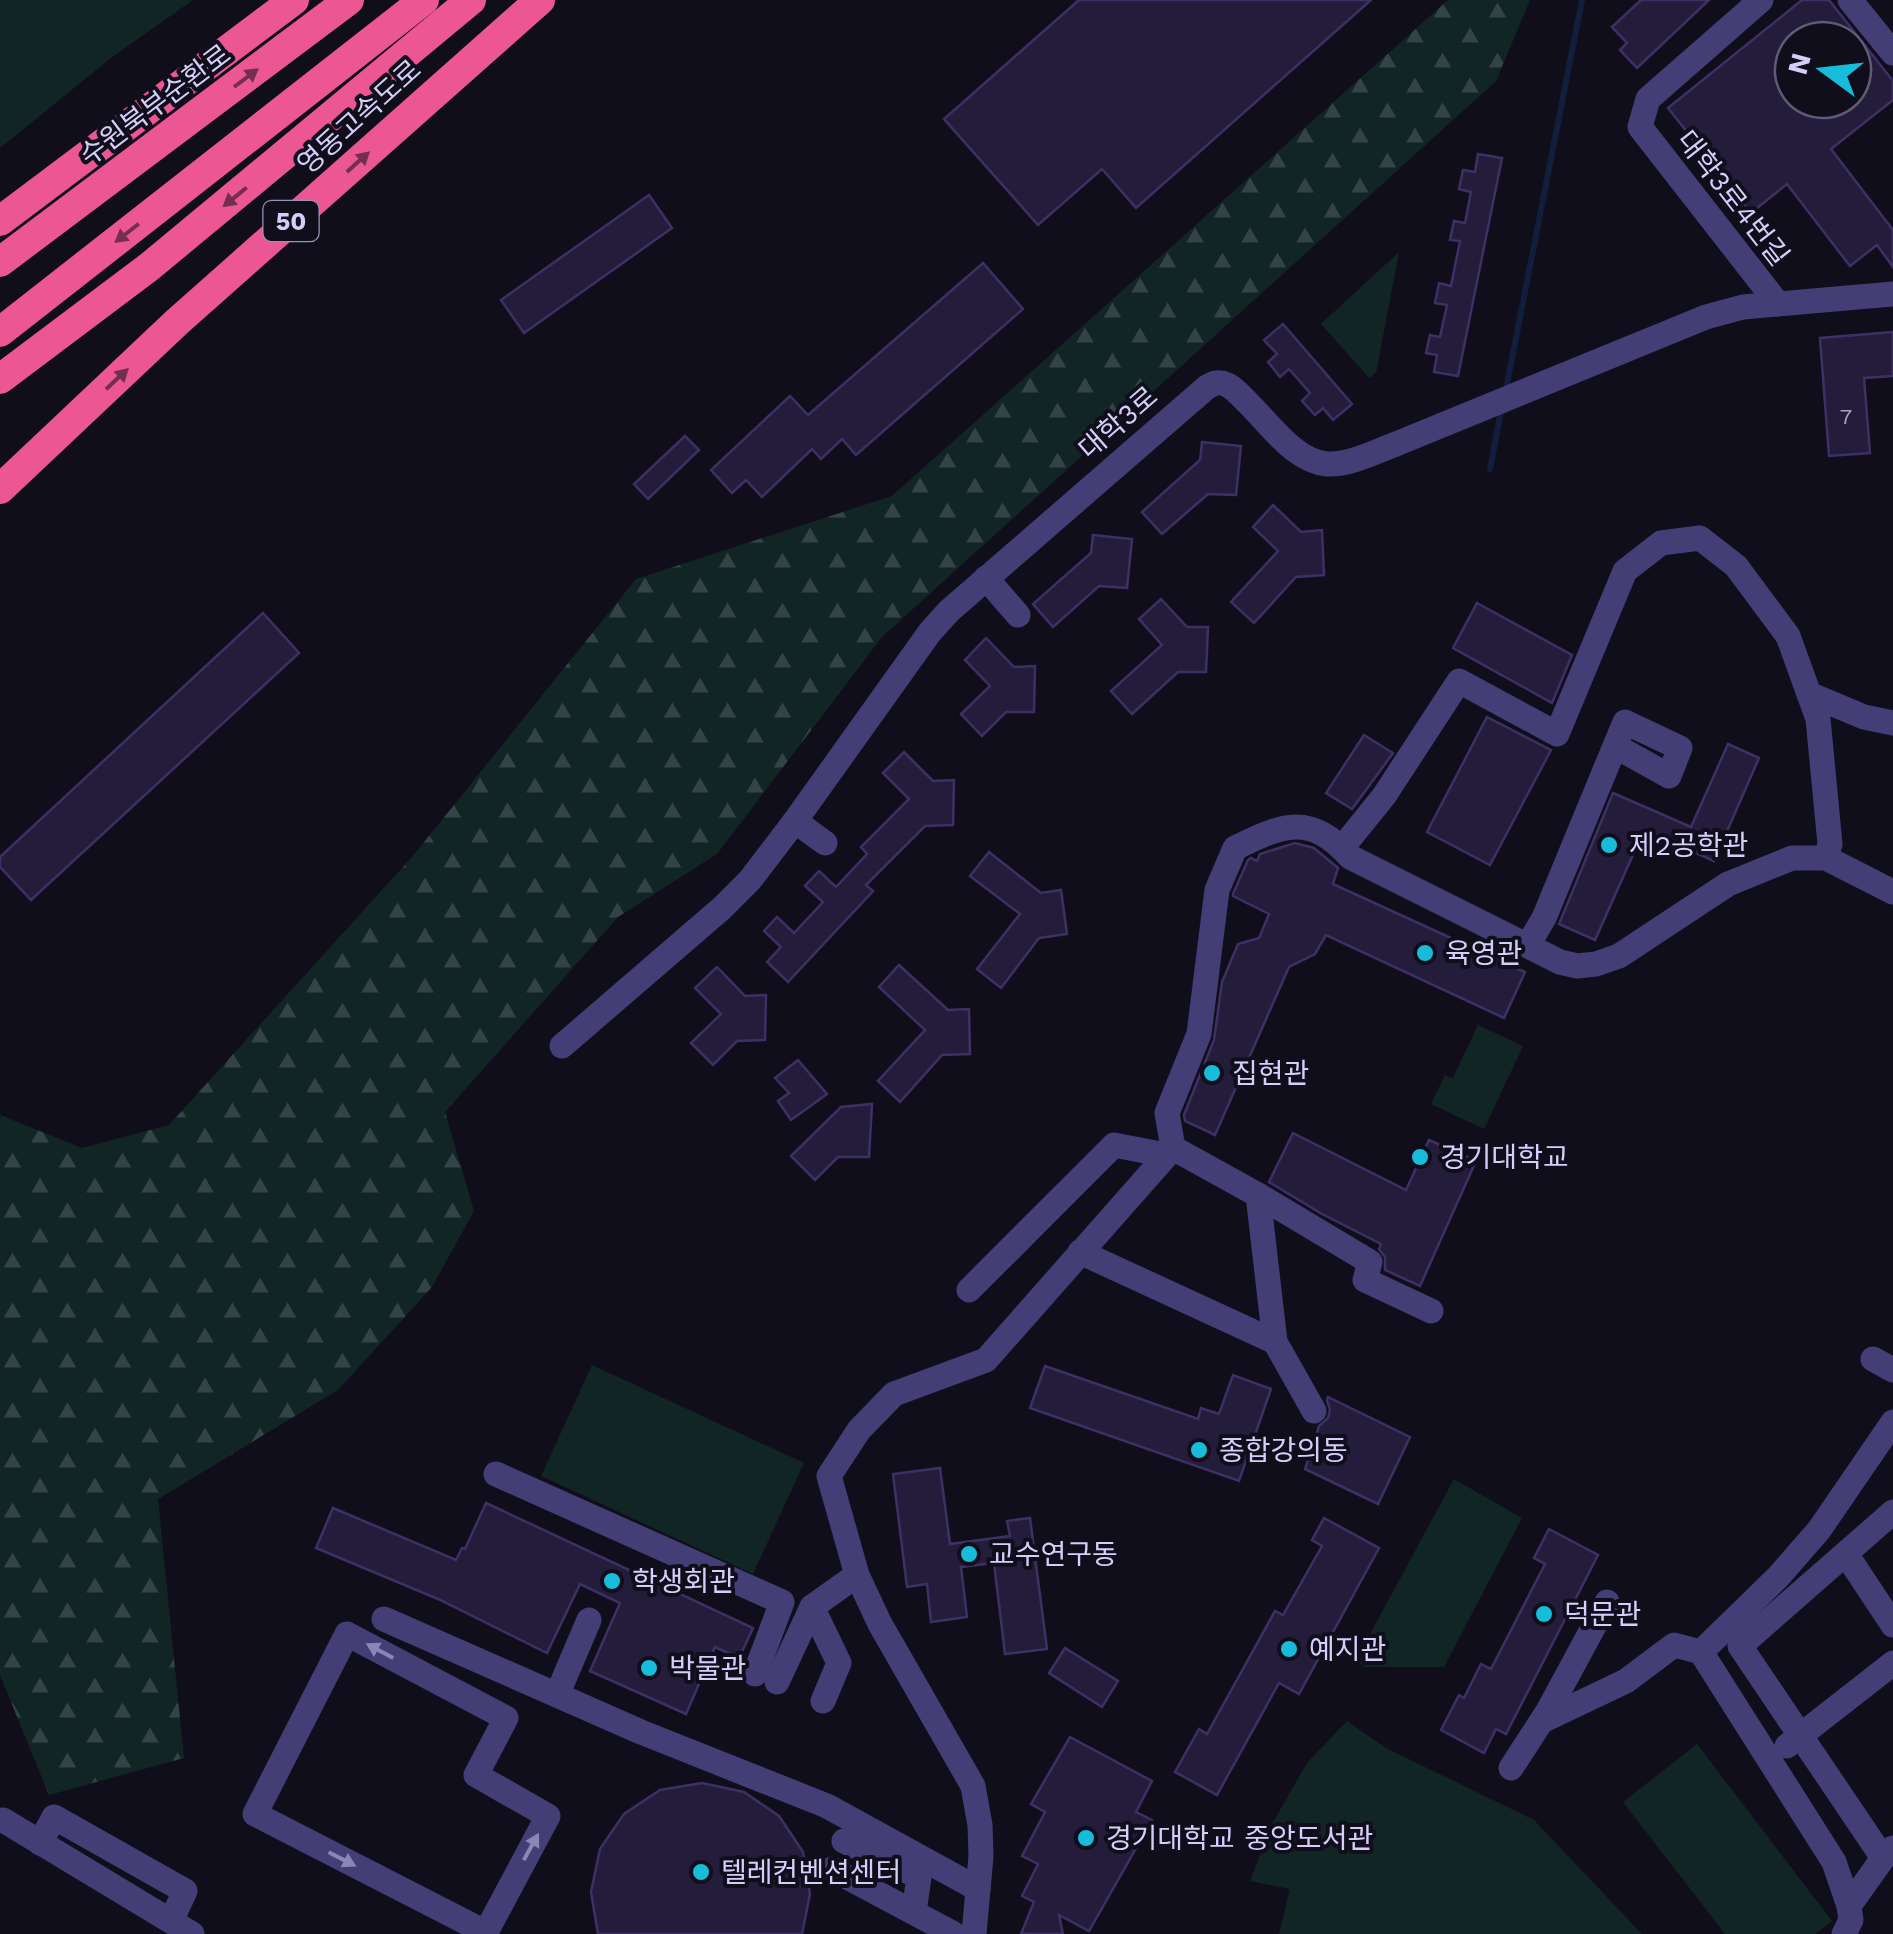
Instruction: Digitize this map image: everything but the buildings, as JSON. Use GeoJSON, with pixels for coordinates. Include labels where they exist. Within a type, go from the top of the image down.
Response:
{"type":"FeatureCollection","features":[{"type":"Feature","properties":{"kind":"highway","name":"수원북부순환로"},"geometry":{"type":"LineString","coordinates":[[0,221],[294,0]]}},
{"type":"Feature","properties":{"kind":"highway","name":"수원북부순환로"},"geometry":{"type":"LineString","coordinates":[[0,262],[349,0]]}},
{"type":"Feature","properties":{"kind":"highway","name":"영동고속도로"},"geometry":{"type":"LineString","coordinates":[[0,332],[424,0]]}},
{"type":"Feature","properties":{"kind":"highway","name":"영동고속도로"},"geometry":{"type":"LineString","coordinates":[[0,378],[149,267],[471,0]]}},
{"type":"Feature","properties":{"kind":"highway","name":"영동고속도로"},"geometry":{"type":"LineString","coordinates":[[0,492],[177,322],[540,0]]}},
{"type":"Feature","properties":{"kind":"street","name":"대학3로4번길"},"geometry":{"type":"LineString","coordinates":[[1760,0],[1648,100],[1640,127],[1778,304]]}},
{"type":"Feature","properties":{"kind":"street"},"geometry":{"type":"LineString","coordinates":[[1850,0],[1893,53]]}},
{"type":"Feature","properties":{"kind":"street","name":"대학3로"},"geometry":{"type":"LineString","coordinates":[[562,1046],[750,880],[949,610],[1207,386],[1225,384],[1238,392],[1296,451],[1329,464],[1348,461],[1432,430],[1706,317],[1743,307],[1893,294]]}},
{"type":"Feature","properties":{"kind":"street"},"geometry":{"type":"LineString","coordinates":[[1342,848],[1384,796],[1459,681],[1556,734],[1625,571],[1661,543],[1700,538],[1736,566],[1788,636],[1818,719],[1830,844],[1826,858]]}},
{"type":"Feature","properties":{"kind":"street"},"geometry":{"type":"LineString","coordinates":[[986,578],[1018,615]]}},
{"type":"Feature","properties":{"kind":"street"},"geometry":{"type":"LineString","coordinates":[[1809,694],[1864,717],[1893,723]]}},
{"type":"Feature","properties":{"kind":"street"},"geometry":{"type":"LineString","coordinates":[[1528,945],[1544,918],[1615,746]]}},
{"type":"Feature","properties":{"kind":"street"},"geometry":{"type":"LineString","coordinates":[[795,821],[826,843]]}},
{"type":"Feature","properties":{"kind":"street"},"geometry":{"type":"LineString","coordinates":[[974,1934],[980,1825],[972,1786],[880,1624],[857,1575],[829,1476],[859,1430],[894,1394],[986,1360],[1170,1152],[1167,1112],[1199,1034],[1217,890],[1235,848],[1269,831],[1300,825],[1335,841],[1350,857],[1560,962],[1578,966],[1618,956],[1728,884],[1792,858],[1826,858],[1893,892]]}},
{"type":"Feature","properties":{"kind":"street"},"geometry":{"type":"LineString","coordinates":[[969,1290],[1114,1145],[1170,1152],[1258,1195],[1370,1262],[1365,1280],[1431,1310]]}},
{"type":"Feature","properties":{"kind":"street"},"geometry":{"type":"LineString","coordinates":[[1258,1195],[1276,1342],[1314,1410]]}},
{"type":"Feature","properties":{"kind":"street"},"geometry":{"type":"LineString","coordinates":[[1080,1252],[1276,1342]]}},
{"type":"Feature","properties":{"kind":"street"},"geometry":{"type":"LineString","coordinates":[[1707,1661],[1820,1530],[1893,1422]]}},
{"type":"Feature","properties":{"kind":"street"},"geometry":{"type":"LineString","coordinates":[[496,1474],[782,1602],[766,1678],[812,1607],[857,1575]]}},
{"type":"Feature","properties":{"kind":"street"},"geometry":{"type":"LineString","coordinates":[[1707,1661],[1740,1646],[1893,1512]]}},
{"type":"Feature","properties":{"kind":"street"},"geometry":{"type":"LineString","coordinates":[[1846,1554],[1893,1625]]}},
{"type":"Feature","properties":{"kind":"street"},"geometry":{"type":"LineString","coordinates":[[1511,1768],[1542,1721],[1607,1602]]}},
{"type":"Feature","properties":{"kind":"street"},"geometry":{"type":"LineString","coordinates":[[812,1607],[839,1662],[823,1700]]}},
{"type":"Feature","properties":{"kind":"street"},"geometry":{"type":"LineString","coordinates":[[384,1619],[640,1732],[827,1806],[978,1889]]}},
{"type":"Feature","properties":{"kind":"street"},"geometry":{"type":"LineString","coordinates":[[557,1695],[588,1620]]}},
{"type":"Feature","properties":{"kind":"street"},"geometry":{"type":"LineString","coordinates":[[347,1634],[506,1718],[476,1775],[548,1816],[485,1933],[255,1814],[347,1634]]}},
{"type":"Feature","properties":{"kind":"street"},"geometry":{"type":"LineString","coordinates":[[1542,1721],[1626,1680],[1674,1645],[1707,1661],[1834,1862],[1851,1920],[1844,1934]]}},
{"type":"Feature","properties":{"kind":"street"},"geometry":{"type":"LineString","coordinates":[[1740,1646],[1800,1736],[1888,1853],[1849,1906]]}},
{"type":"Feature","properties":{"kind":"street"},"geometry":{"type":"LineString","coordinates":[[1770,1760],[1893,1663]]}},
{"type":"Feature","properties":{"kind":"street"},"geometry":{"type":"LineString","coordinates":[[2,1820],[181,1928],[186,1891],[75,1829],[50,1848]]}},
{"type":"Feature","properties":{"kind":"street"},"geometry":{"type":"LineString","coordinates":[[844,1841],[918,1876],[914,1912]]}},
{"type":"Feature","properties":{"kind":"street"},"geometry":{"type":"LineString","coordinates":[[832,1869],[954,1934]]}},
{"type":"Feature","properties":{"kind":"green space"},"geometry":{"type":"Polygon","coordinates":[[[0,0],[193,0],[111,58],[0,148],[0,0]]]}},
{"type":"Feature","properties":{"kind":"green space"},"geometry":{"type":"Polygon","coordinates":[[[1448,0],[1530,0],[1496,81],[882,637],[717,854],[618,917],[445,1112],[474,1211],[432,1287],[338,1390],[158,1499],[184,1758],[49,1795],[0,1675],[0,1115],[82,1148],[169,1125],[412,857],[636,579],[892,496],[1448,0]]]}},
{"type":"Feature","properties":{"kind":"green space"},"geometry":{"type":"Polygon","coordinates":[[[1399,252],[1376,373],[1369,378],[1321,324],[1399,252]]]}},
{"type":"Feature","properties":{"kind":"green space"},"geometry":{"type":"Polygon","coordinates":[[[1478,1025],[1523,1046],[1484,1129],[1431,1104],[1445,1075],[1453,1078],[1478,1025]]]}},
{"type":"Feature","properties":{"kind":"green space"},"geometry":{"type":"Polygon","coordinates":[[[592,1365],[804,1463],[753,1574],[541,1476],[592,1365]]]}},
{"type":"Feature","properties":{"kind":"green space"},"geometry":{"type":"Polygon","coordinates":[[[1454,1479],[1522,1518],[1444,1667],[1365,1667],[1356,1660],[1454,1479]]]}},
{"type":"Feature","properties":{"kind":"green space"},"geometry":{"type":"Polygon","coordinates":[[[1347,1721],[1386,1748],[1534,1820],[1642,1934],[1279,1934],[1290,1889],[1250,1881],[1272,1824],[1307,1763],[1347,1721]]]}},
{"type":"Feature","properties":{"kind":"green space"},"geometry":{"type":"Polygon","coordinates":[[[1697,1744],[1832,1921],[1815,1934],[1725,1934],[1623,1802],[1697,1744]]]}},
{"type":"Feature","properties":{"kind":"waterway"},"geometry":{"type":"LineString","coordinates":[[1506,389],[1582,0]]}},
{"type":"Feature","properties":{"kind":"waterway"},"geometry":{"type":"LineString","coordinates":[[1490,469],[1502,406]]}},
{"type":"Feature","properties":{"kind":"place","name":"제2공학관"},"geometry":{"type":"Point","coordinates":[1609,845]}},
{"type":"Feature","properties":{"kind":"place","name":"육영관"},"geometry":{"type":"Point","coordinates":[1425,953]}},
{"type":"Feature","properties":{"kind":"place","name":"집현관"},"geometry":{"type":"Point","coordinates":[1212,1073]}},
{"type":"Feature","properties":{"kind":"place","name":"경기대학교"},"geometry":{"type":"Point","coordinates":[1420,1157]}},
{"type":"Feature","properties":{"kind":"place","name":"종합강의동"},"geometry":{"type":"Point","coordinates":[1199,1450]}},
{"type":"Feature","properties":{"kind":"place","name":"교수연구동"},"geometry":{"type":"Point","coordinates":[969,1554]}},
{"type":"Feature","properties":{"kind":"place","name":"학생회관"},"geometry":{"type":"Point","coordinates":[612,1581]}},
{"type":"Feature","properties":{"kind":"place","name":"덕문관"},"geometry":{"type":"Point","coordinates":[1544,1614]}},
{"type":"Feature","properties":{"kind":"place","name":"예지관"},"geometry":{"type":"Point","coordinates":[1289,1649]}},
{"type":"Feature","properties":{"kind":"place","name":"박물관"},"geometry":{"type":"Point","coordinates":[649,1668]}},
{"type":"Feature","properties":{"kind":"place","name":"경기대학교 중앙도서관"},"geometry":{"type":"Point","coordinates":[1086,1838]}},
{"type":"Feature","properties":{"kind":"place","name":"텔레컨벤션센터"},"geometry":{"type":"Point","coordinates":[701,1872]}}]}
